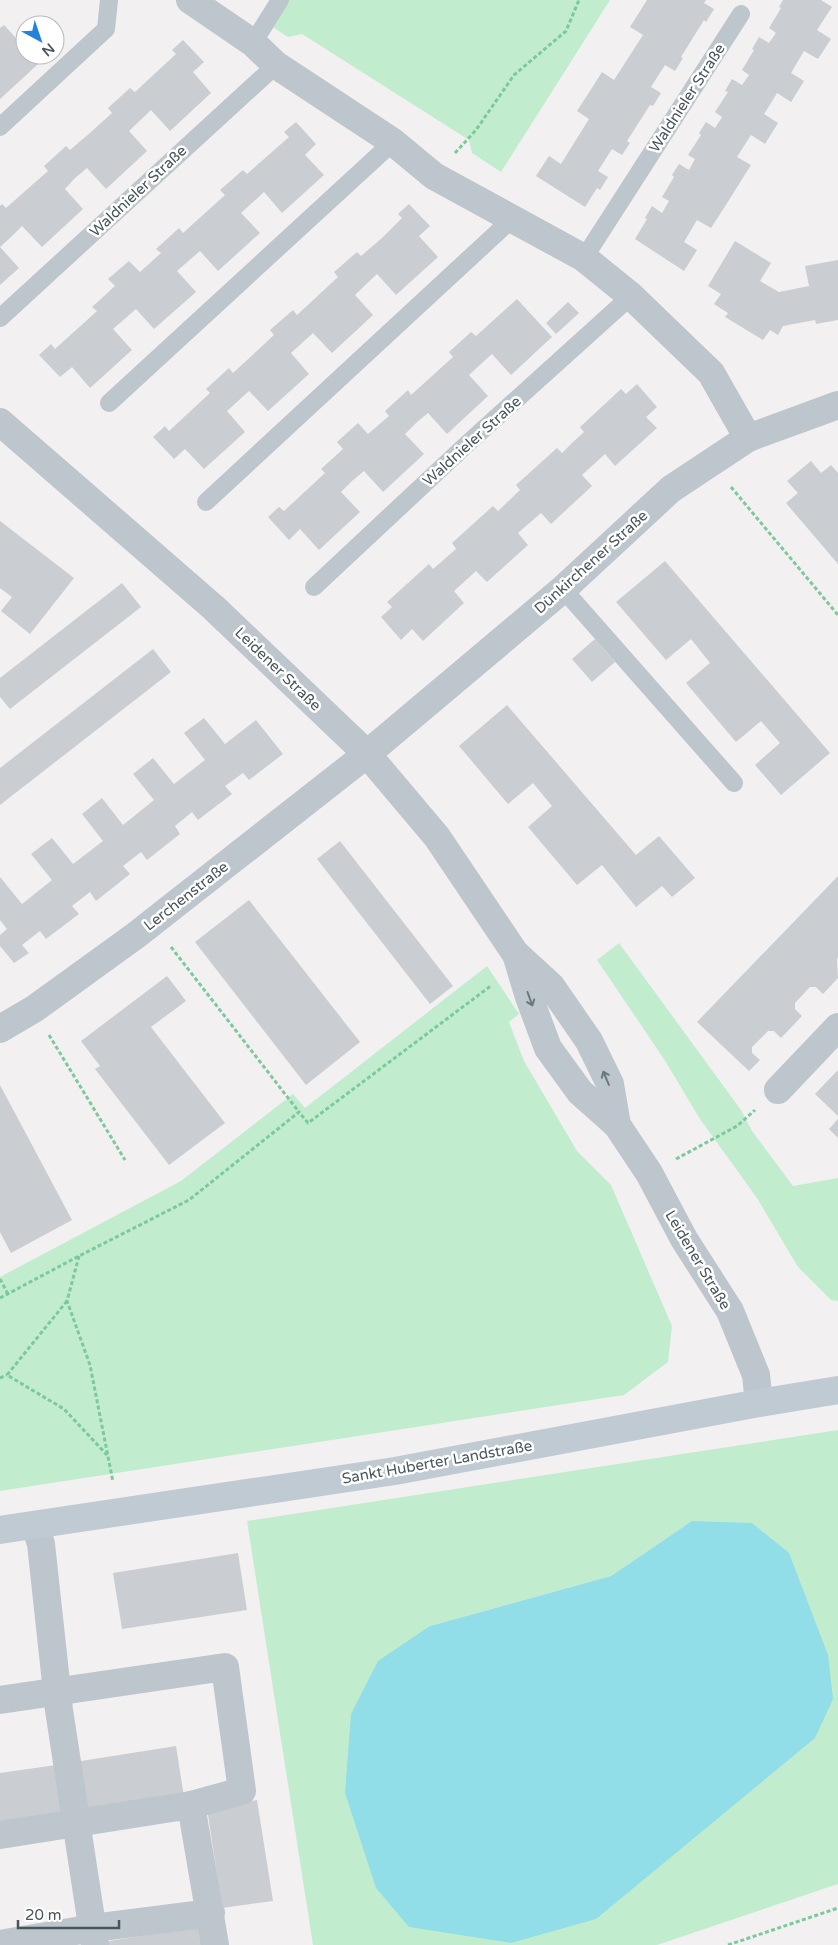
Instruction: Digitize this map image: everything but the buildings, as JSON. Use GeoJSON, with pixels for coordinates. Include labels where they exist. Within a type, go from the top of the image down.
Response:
{"type":"FeatureCollection","features":[{"type":"Feature","properties":{"kind":"street"},"geometry":{"type":"LineString","coordinates":[[190,0],[253,43],[276,65],[393,142],[434,176],[584,258],[631,296],[711,373],[748,438]]}},
{"type":"Feature","properties":{"kind":"street","name":"Dünkirchener Straße"},"geometry":{"type":"LineString","coordinates":[[367,754],[563,589],[671,489],[748,438],[838,405]]}},
{"type":"Feature","properties":{"kind":"street","name":"Leidener Straße"},"geometry":{"type":"LineString","coordinates":[[0,422],[214,608],[367,754],[437,837],[517,959],[548,1048],[580,1092],[616,1125],[649,1174],[684,1239],[730,1311],[756,1375],[758,1403]]}},
{"type":"Feature","properties":{"kind":"street","name":"Lerchenstraße"},"geometry":{"type":"LineString","coordinates":[[0,1029],[34,1009],[152,922],[367,754]]}},
{"type":"Feature","properties":{"kind":"street","name":"Leidener Straße"},"geometry":{"type":"LineString","coordinates":[[517,959],[551,986],[589,1041],[610,1084],[616,1125]]}},
{"type":"Feature","properties":{"kind":"street"},"geometry":{"type":"LineString","coordinates":[[778,1090],[838,1027]]}},
{"type":"Feature","properties":{"kind":"street","name":"Sankt Huberter Landstraße"},"geometry":{"type":"LineString","coordinates":[[0,1530],[396,1471],[758,1403],[838,1390]]}},
{"type":"Feature","properties":{"kind":"street"},"geometry":{"type":"LineString","coordinates":[[35,1526],[41,1544],[56,1691],[94,1936]]}},
{"type":"Feature","properties":{"kind":"street"},"geometry":{"type":"LineString","coordinates":[[0,1700],[225,1666],[242,1791],[191,1804],[0,1835]]}},
{"type":"Feature","properties":{"kind":"street"},"geometry":{"type":"LineString","coordinates":[[191,1804],[215,1945]]}},
{"type":"Feature","properties":{"kind":"street"},"geometry":{"type":"LineString","coordinates":[[0,1944],[94,1936],[211,1913]]}},
{"type":"Feature","properties":{"kind":"lane"},"geometry":{"type":"LineString","coordinates":[[0,127],[106,29],[109,0]]}},
{"type":"Feature","properties":{"kind":"lane"},"geometry":{"type":"LineString","coordinates":[[253,43],[280,0]]}},
{"type":"Feature","properties":{"kind":"lane","name":"Waldnieler Straße"},"geometry":{"type":"LineString","coordinates":[[584,258],[741,14]]}},
{"type":"Feature","properties":{"kind":"lane","name":"Waldnieler Straße"},"geometry":{"type":"LineString","coordinates":[[0,318],[276,65]]}},
{"type":"Feature","properties":{"kind":"lane"},"geometry":{"type":"LineString","coordinates":[[109,403],[393,142]]}},
{"type":"Feature","properties":{"kind":"lane"},"geometry":{"type":"LineString","coordinates":[[206,502],[513,218]]}},
{"type":"Feature","properties":{"kind":"lane","name":"Waldnieler Straße"},"geometry":{"type":"LineString","coordinates":[[314,587],[631,296]]}},
{"type":"Feature","properties":{"kind":"lane"},"geometry":{"type":"LineString","coordinates":[[563,589],[734,783]]}},
{"type":"Feature","properties":{"kind":"path"},"geometry":{"type":"LineString","coordinates":[[434,176],[476,130],[514,75],[566,31],[579,0]]}},
{"type":"Feature","properties":{"kind":"path"},"geometry":{"type":"LineString","coordinates":[[710,462],[838,615]]}},
{"type":"Feature","properties":{"kind":"path"},"geometry":{"type":"LineString","coordinates":[[152,922],[308,1124],[517,959]]}},
{"type":"Feature","properties":{"kind":"path"},"geometry":{"type":"LineString","coordinates":[[34,1009],[125,1160]]}},
{"type":"Feature","properties":{"kind":"path"},"geometry":{"type":"LineString","coordinates":[[649,1174],[737,1126],[778,1090]]}},
{"type":"Feature","properties":{"kind":"path"},"geometry":{"type":"LineString","coordinates":[[0,1298],[190,1200],[299,1112]]}},
{"type":"Feature","properties":{"kind":"path"},"geometry":{"type":"LineString","coordinates":[[0,1378],[7,1375],[67,1301],[79,1256]]}},
{"type":"Feature","properties":{"kind":"path"},"geometry":{"type":"LineString","coordinates":[[0,1279],[8,1294]]}},
{"type":"Feature","properties":{"kind":"path"},"geometry":{"type":"LineString","coordinates":[[67,1301],[90,1366],[109,1457],[117,1513]]}},
{"type":"Feature","properties":{"kind":"path"},"geometry":{"type":"LineString","coordinates":[[7,1375],[64,1409],[109,1457]]}},
{"type":"Feature","properties":{"kind":"path"},"geometry":{"type":"LineString","coordinates":[[728,1945],[838,1908]]}},
{"type":"Feature","properties":{"kind":"green space"},"geometry":{"type":"Polygon","coordinates":[[[287,0],[610,0],[501,172],[472,153],[469,140],[302,34],[288,37],[271,26],[287,0]]]}},
{"type":"Feature","properties":{"kind":"green space"},"geometry":{"type":"Polygon","coordinates":[[[619,943],[741,1110],[752,1131],[793,1186],[838,1178],[838,1301],[831,1300],[798,1267],[757,1198],[700,1119],[664,1059],[597,960],[619,943]]]}},
{"type":"Feature","properties":{"kind":"green space"},"geometry":{"type":"Polygon","coordinates":[[[487,966],[519,1014],[509,1022],[524,1061],[577,1151],[611,1185],[672,1326],[668,1362],[624,1395],[0,1491],[0,1277],[181,1181],[293,1094],[305,1108],[487,966]]]}},
{"type":"Feature","properties":{"kind":"green space"},"geometry":{"type":"Polygon","coordinates":[[[838,1430],[838,1884],[657,1945],[313,1945],[247,1521],[838,1430]],[[692,1521],[611,1576],[430,1626],[345,1793],[692,1521]]]}},
{"type":"Feature","properties":{"kind":"water"},"geometry":{"type":"Polygon","coordinates":[[[692,1521],[752,1523],[789,1553],[828,1655],[833,1699],[815,1738],[596,1919],[511,1943],[409,1927],[376,1888],[345,1793],[351,1714],[378,1661],[430,1626],[611,1576],[692,1521]]]}}]}
